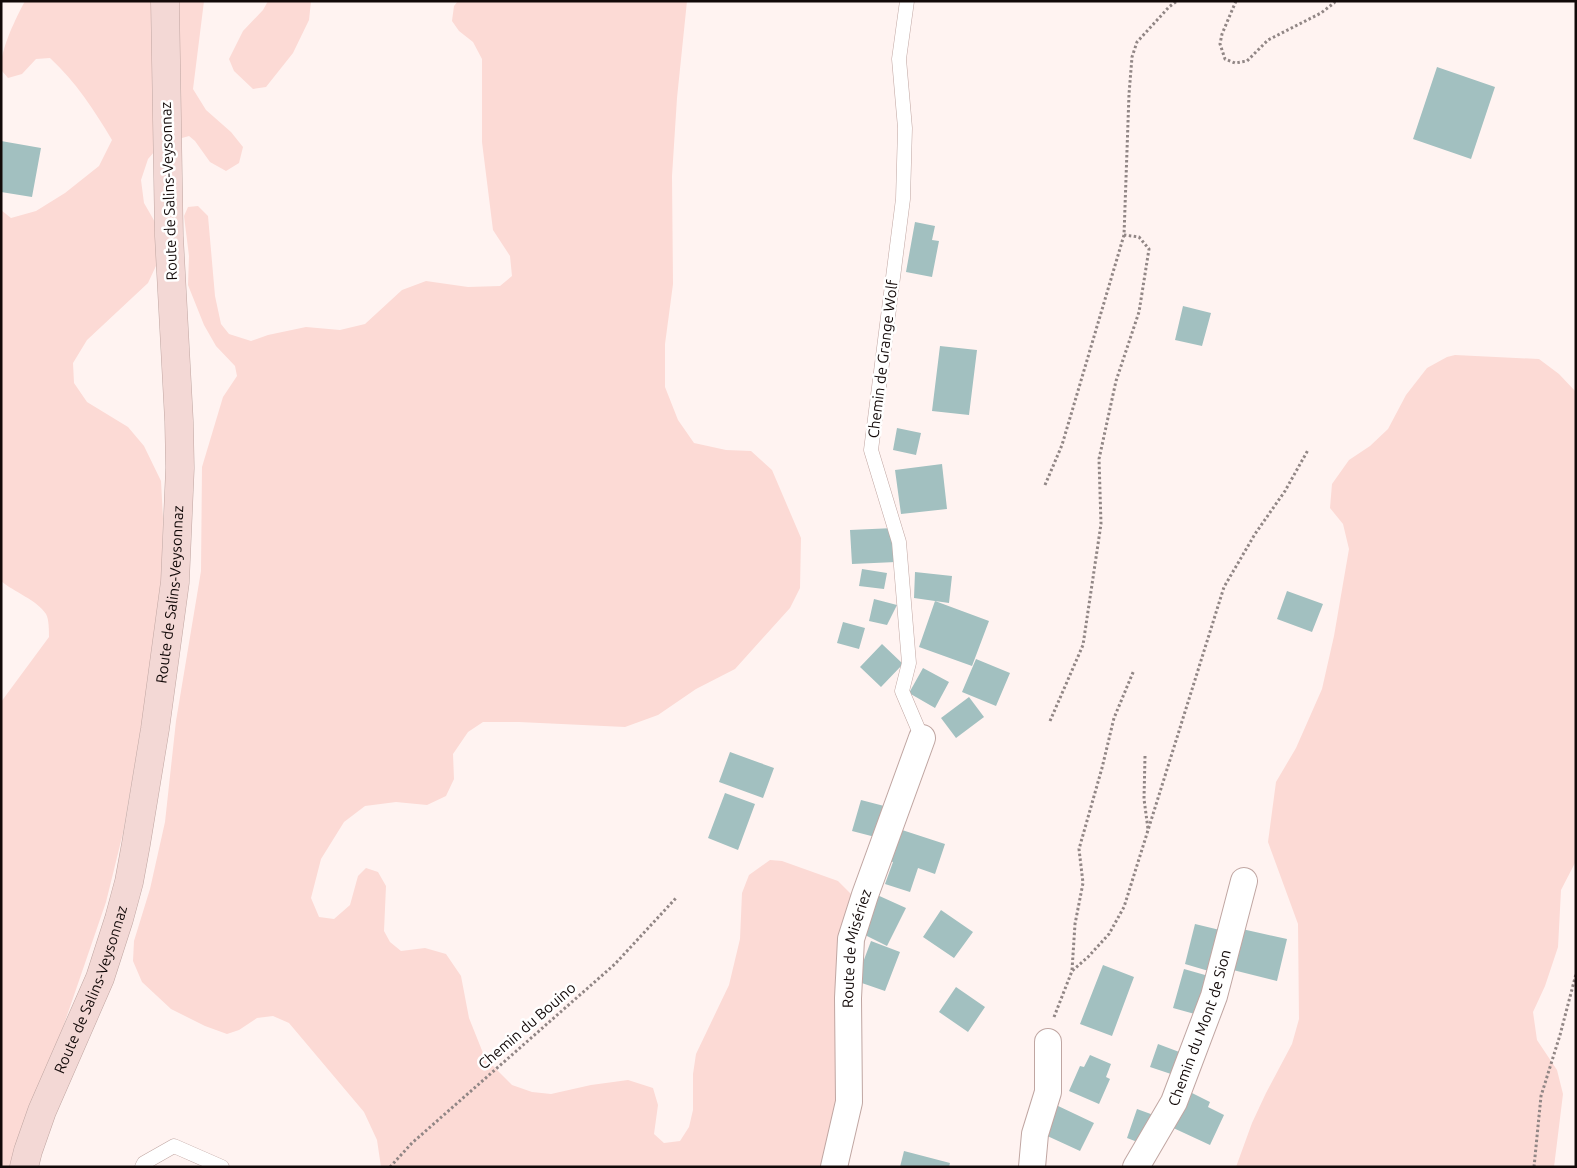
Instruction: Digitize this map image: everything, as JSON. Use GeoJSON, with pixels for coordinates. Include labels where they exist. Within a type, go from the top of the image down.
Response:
{"type":"FeatureCollection","features":[{"type":"Feature","properties":{"kind":"street","name":"Route de Salins-Veysonnaz"},"geometry":{"type":"LineString","coordinates":[[24,1167],[42,1111],[100,978],[129,882],[155,729],[175,582],[180,468],[169,236],[165,1]]}},
{"type":"Feature","properties":{"kind":"street","name":"Route de Misériez"},"geometry":{"type":"LineString","coordinates":[[834,1167],[849,1102],[848,998],[851,939],[865,894],[922,738]]}},
{"type":"Feature","properties":{"kind":"street","name":"Chemin du Mont de Sion"},"geometry":{"type":"LineString","coordinates":[[1136,1167],[1174,1102],[1214,996],[1244,881]]}},
{"type":"Feature","properties":{"kind":"street"},"geometry":{"type":"LineString","coordinates":[[1032,1167],[1035,1134],[1048,1092],[1048,1042]]}},
{"type":"Feature","properties":{"kind":"lane","name":"Chemin de Grange Wolf"},"geometry":{"type":"LineString","coordinates":[[906,1],[899,60],[905,128],[903,199],[871,450],[899,542],[909,663],[902,690],[922,738]]}},
{"type":"Feature","properties":{"kind":"lane"},"geometry":{"type":"LineString","coordinates":[[142,1167],[144,1163],[174,1146],[222,1167]]}},
{"type":"Feature","properties":{"kind":"path"},"geometry":{"type":"LineString","coordinates":[[1045,486],[1062,446],[1124,235],[1132,57],[1137,42],[1169,7],[1177,1]]}},
{"type":"Feature","properties":{"kind":"path"},"geometry":{"type":"LineString","coordinates":[[1236,1],[1222,34],[1220,44],[1225,59],[1235,63],[1247,61],[1268,40],[1321,12],[1335,1]]}},
{"type":"Feature","properties":{"kind":"path"},"geometry":{"type":"LineString","coordinates":[[1050,721],[1083,645],[1101,524],[1099,459],[1116,381],[1139,312],[1150,248],[1139,237],[1124,235]]}},
{"type":"Feature","properties":{"kind":"path"},"geometry":{"type":"LineString","coordinates":[[1072,971],[1109,934],[1124,907],[1224,586],[1255,534],[1285,491],[1308,450]]}},
{"type":"Feature","properties":{"kind":"path"},"geometry":{"type":"LineString","coordinates":[[1048,1042],[1055,1014],[1072,971],[1074,924],[1083,883],[1079,849],[1114,718],[1134,670]]}},
{"type":"Feature","properties":{"kind":"path"},"geometry":{"type":"LineString","coordinates":[[1146,756],[1144,799],[1148,832]]}},
{"type":"Feature","properties":{"kind":"path","name":"Chemin du Bouino"},"geometry":{"type":"LineString","coordinates":[[390,1167],[412,1143],[614,964],[676,898]]}},
{"type":"Feature","properties":{"kind":"path"},"geometry":{"type":"LineString","coordinates":[[1534,1167],[1541,1096],[1576,974]]}},
{"type":"Feature","properties":{"kind":"shaded area"},"geometry":{"type":"Polygon","coordinates":[[[25,1],[204,1],[193,89],[206,110],[231,132],[243,147],[239,163],[226,171],[210,162],[195,141],[189,136],[161,144],[148,159],[141,180],[144,203],[159,229],[162,253],[148,283],[87,340],[73,363],[74,383],[87,402],[128,427],[144,446],[161,481],[163,518],[162,580],[153,658],[123,833],[106,902],[15,1167],[1,1167],[1,702],[49,637],[49,625],[46,614],[42,609],[1,581],[1,210],[11,218],[36,211],[65,193],[99,166],[112,140],[84,97],[50,58],[36,59],[22,74],[8,78],[1,69],[1,61],[6,44],[25,1]]]}},
{"type":"Feature","properties":{"kind":"shaded area"},"geometry":{"type":"Polygon","coordinates":[[[268,1],[311,1],[309,20],[293,53],[266,87],[253,89],[234,71],[229,59],[243,31],[263,10],[268,1]]]}},
{"type":"Feature","properties":{"kind":"shaded area"},"geometry":{"type":"Polygon","coordinates":[[[458,1],[687,1],[677,98],[672,176],[673,284],[665,344],[665,387],[678,420],[694,443],[726,450],[751,451],[772,470],[801,538],[800,588],[790,608],[735,669],[696,689],[658,715],[625,727],[483,722],[468,732],[453,754],[454,779],[446,796],[427,805],[396,802],[365,806],[344,822],[321,859],[311,898],[319,917],[334,919],[350,905],[358,876],[366,868],[378,872],[386,886],[384,931],[390,942],[401,951],[425,948],[446,954],[461,976],[469,1018],[485,1058],[512,1085],[532,1092],[551,1094],[591,1085],[628,1080],[653,1088],[658,1105],[654,1134],[664,1143],[680,1141],[689,1127],[693,1110],[693,1074],[696,1054],[729,985],[740,939],[742,893],[749,875],[770,860],[782,861],[838,881],[852,895],[840,1082],[823,1167],[381,1167],[377,1140],[364,1112],[289,1023],[273,1016],[257,1018],[239,1030],[227,1034],[205,1026],[171,1009],[142,982],[133,961],[134,941],[150,889],[165,822],[176,721],[201,571],[202,467],[223,397],[237,376],[235,366],[216,346],[204,325],[188,285],[189,256],[184,216],[188,207],[198,206],[208,216],[215,296],[221,324],[229,334],[251,341],[268,335],[306,327],[340,330],[365,324],[402,290],[426,281],[468,287],[500,286],[512,276],[510,256],[493,230],[482,142],[482,59],[473,42],[459,31],[452,21],[454,6],[458,1]]]}},
{"type":"Feature","properties":{"kind":"shaded area"},"geometry":{"type":"Polygon","coordinates":[[[1455,355],[1539,359],[1559,374],[1576,392],[1576,861],[1561,890],[1558,947],[1545,986],[1533,1012],[1537,1040],[1557,1070],[1563,1094],[1554,1167],[1236,1167],[1252,1123],[1292,1044],[1299,1019],[1298,924],[1268,842],[1276,782],[1296,748],[1322,689],[1334,636],[1349,549],[1343,524],[1330,508],[1332,484],[1349,460],[1370,446],[1388,429],[1406,395],[1427,368],[1447,357],[1455,355]]]}},
{"type":"Feature","properties":{"kind":"building"},"geometry":{"type":"Polygon","coordinates":[[[1437,67],[1495,87],[1471,159],[1413,139],[1437,67]]]}},
{"type":"Feature","properties":{"kind":"building"},"geometry":{"type":"Polygon","coordinates":[[[1,141],[41,148],[32,197],[1,192],[1,141]]]}},
{"type":"Feature","properties":{"kind":"building"},"geometry":{"type":"Polygon","coordinates":[[[915,222],[935,226],[932,240],[939,241],[932,277],[906,272],[915,222]]]}},
{"type":"Feature","properties":{"kind":"building"},"geometry":{"type":"Polygon","coordinates":[[[1183,306],[1211,313],[1202,346],[1175,340],[1183,306]]]}},
{"type":"Feature","properties":{"kind":"building"},"geometry":{"type":"Polygon","coordinates":[[[940,346],[977,350],[969,415],[932,411],[940,346]]]}},
{"type":"Feature","properties":{"kind":"building"},"geometry":{"type":"Polygon","coordinates":[[[897,428],[921,433],[916,455],[893,450],[897,428]]]}},
{"type":"Feature","properties":{"kind":"building"},"geometry":{"type":"Polygon","coordinates":[[[942,464],[947,509],[901,514],[895,470],[942,464]]]}},
{"type":"Feature","properties":{"kind":"building"},"geometry":{"type":"Polygon","coordinates":[[[894,528],[896,562],[852,564],[850,530],[894,528]]]}},
{"type":"Feature","properties":{"kind":"building"},"geometry":{"type":"Polygon","coordinates":[[[862,569],[887,573],[884,589],[859,586],[862,569]]]}},
{"type":"Feature","properties":{"kind":"building"},"geometry":{"type":"Polygon","coordinates":[[[915,572],[952,576],[949,603],[914,598],[915,572]]]}},
{"type":"Feature","properties":{"kind":"building"},"geometry":{"type":"Polygon","coordinates":[[[1287,591],[1323,604],[1312,632],[1277,619],[1287,591]]]}},
{"type":"Feature","properties":{"kind":"building"},"geometry":{"type":"Polygon","coordinates":[[[874,599],[897,605],[887,625],[869,621],[874,599]]]}},
{"type":"Feature","properties":{"kind":"building"},"geometry":{"type":"Polygon","coordinates":[[[935,601],[989,621],[972,666],[919,647],[935,601]]]}},
{"type":"Feature","properties":{"kind":"building"},"geometry":{"type":"Polygon","coordinates":[[[843,622],[865,628],[859,649],[837,643],[843,622]]]}},
{"type":"Feature","properties":{"kind":"building"},"geometry":{"type":"Polygon","coordinates":[[[882,644],[903,664],[881,687],[860,667],[882,644]]]}},
{"type":"Feature","properties":{"kind":"building"},"geometry":{"type":"Polygon","coordinates":[[[976,659],[1010,673],[996,706],[962,692],[976,659]]]}},
{"type":"Feature","properties":{"kind":"building"},"geometry":{"type":"Polygon","coordinates":[[[923,668],[949,682],[935,708],[909,693],[923,668]]]}},
{"type":"Feature","properties":{"kind":"building"},"geometry":{"type":"Polygon","coordinates":[[[969,697],[984,717],[956,738],[941,718],[969,697]]]}},
{"type":"Feature","properties":{"kind":"building"},"geometry":{"type":"Polygon","coordinates":[[[730,752],[774,768],[763,798],[719,782],[730,752]]]}},
{"type":"Feature","properties":{"kind":"building"},"geometry":{"type":"Polygon","coordinates":[[[725,793],[755,804],[738,850],[708,838],[725,793]]]}},
{"type":"Feature","properties":{"kind":"building"},"geometry":{"type":"Polygon","coordinates":[[[861,800],[888,807],[879,838],[852,831],[861,800]]]}},
{"type":"Feature","properties":{"kind":"building"},"geometry":{"type":"Polygon","coordinates":[[[899,829],[945,844],[935,874],[918,868],[910,892],[885,884],[893,862],[889,861],[899,829]]]}},
{"type":"Feature","properties":{"kind":"building"},"geometry":{"type":"Polygon","coordinates":[[[875,894],[906,908],[887,946],[857,931],[875,894]]]}},
{"type":"Feature","properties":{"kind":"building"},"geometry":{"type":"Polygon","coordinates":[[[941,910],[973,932],[954,958],[923,937],[941,910]]]}},
{"type":"Feature","properties":{"kind":"building"},"geometry":{"type":"Polygon","coordinates":[[[1195,924],[1224,931],[1212,972],[1185,964],[1195,924]]]}},
{"type":"Feature","properties":{"kind":"building"},"geometry":{"type":"Polygon","coordinates":[[[1242,929],[1287,939],[1277,981],[1233,970],[1242,929]]]}},
{"type":"Feature","properties":{"kind":"building"},"geometry":{"type":"Polygon","coordinates":[[[871,941],[900,952],[885,991],[856,981],[871,941]]]}},
{"type":"Feature","properties":{"kind":"building"},"geometry":{"type":"Polygon","coordinates":[[[1103,965],[1134,977],[1112,1036],[1080,1024],[1103,965]]]}},
{"type":"Feature","properties":{"kind":"building"},"geometry":{"type":"Polygon","coordinates":[[[1184,969],[1212,977],[1202,1016],[1173,1008],[1184,969]]]}},
{"type":"Feature","properties":{"kind":"building"},"geometry":{"type":"Polygon","coordinates":[[[956,987],[985,1007],[968,1032],[939,1012],[956,987]]]}},
{"type":"Feature","properties":{"kind":"building"},"geometry":{"type":"Polygon","coordinates":[[[1158,1044],[1182,1053],[1174,1075],[1150,1067],[1158,1044]]]}},
{"type":"Feature","properties":{"kind":"building"},"geometry":{"type":"Polygon","coordinates":[[[1090,1055],[1111,1064],[1106,1077],[1110,1079],[1099,1104],[1069,1091],[1080,1066],[1084,1067],[1090,1055]]]}},
{"type":"Feature","properties":{"kind":"building"},"geometry":{"type":"Polygon","coordinates":[[[1186,1090],[1210,1102],[1208,1107],[1224,1115],[1210,1145],[1169,1126],[1186,1090]]]}},
{"type":"Feature","properties":{"kind":"building"},"geometry":{"type":"Polygon","coordinates":[[[1056,1105],[1094,1123],[1080,1151],[1043,1134],[1056,1105]]]}},
{"type":"Feature","properties":{"kind":"building"},"geometry":{"type":"Polygon","coordinates":[[[1137,1109],[1159,1117],[1148,1146],[1127,1138],[1137,1109]]]}},
{"type":"Feature","properties":{"kind":"building"},"geometry":{"type":"Polygon","coordinates":[[[904,1151],[950,1163],[949,1167],[900,1167],[904,1151]]]}}]}
